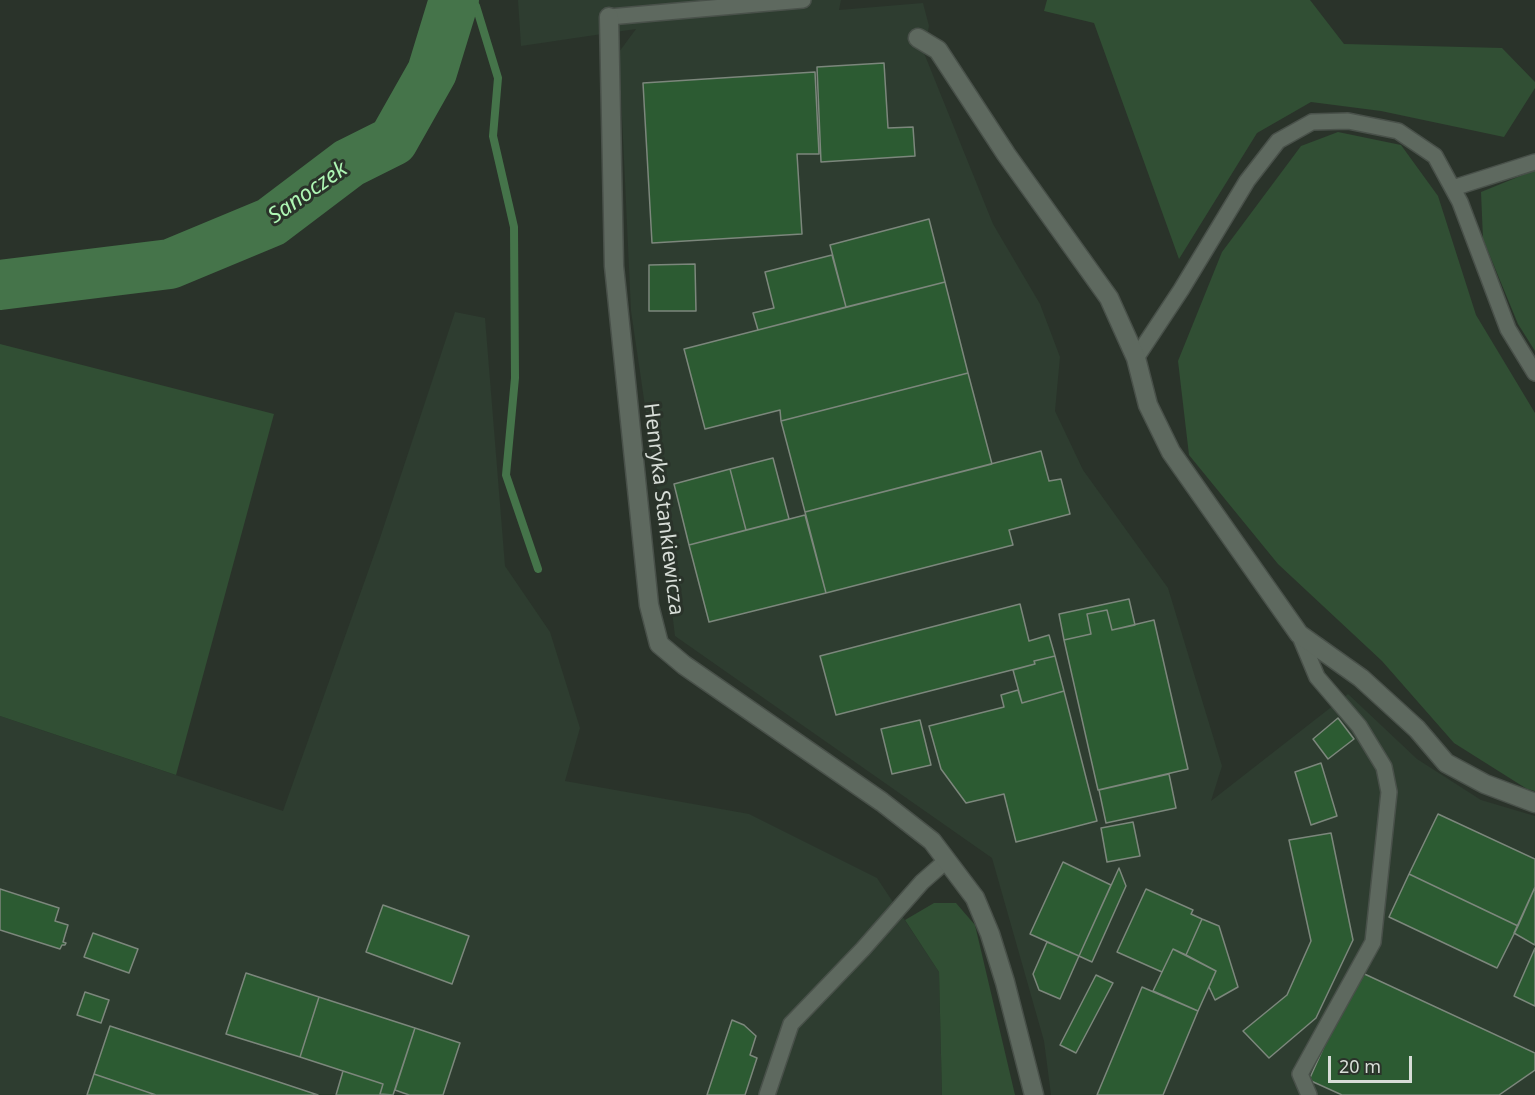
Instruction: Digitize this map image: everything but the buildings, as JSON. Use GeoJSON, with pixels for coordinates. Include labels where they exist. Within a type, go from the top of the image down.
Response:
{"type":"FeatureCollection","features":[{"type":"Feature","properties":{"kind":"street","name":"Henryka Stankiewicza"},"geometry":{"type":"LineString","coordinates":[[609,17],[614,266],[649,605],[659,644],[684,665],[882,802],[932,842],[947,860],[975,898],[990,934],[1005,982],[1034,1095]]}},
{"type":"Feature","properties":{"kind":"street"},"geometry":{"type":"LineString","coordinates":[[918,38],[938,50],[1006,154],[1110,298],[1136,358],[1148,405],[1170,452],[1299,634],[1361,678],[1417,729],[1446,763],[1485,784],[1535,803]]}},
{"type":"Feature","properties":{"kind":"lane"},"geometry":{"type":"LineString","coordinates":[[609,17],[803,0]]}},
{"type":"Feature","properties":{"kind":"lane"},"geometry":{"type":"LineString","coordinates":[[1136,358],[1181,290],[1247,181],[1278,141],[1312,122],[1348,121],[1398,131],[1435,156],[1460,202],[1509,329],[1535,373]]}},
{"type":"Feature","properties":{"kind":"lane"},"geometry":{"type":"LineString","coordinates":[[1453,188],[1535,162]]}},
{"type":"Feature","properties":{"kind":"lane"},"geometry":{"type":"LineString","coordinates":[[1299,634],[1317,677],[1359,726],[1384,767],[1389,792],[1373,942],[1300,1074],[1309,1095]]}},
{"type":"Feature","properties":{"kind":"lane"},"geometry":{"type":"LineString","coordinates":[[767,1095],[791,1024],[863,949],[922,882],[947,860]]}},
{"type":"Feature","properties":{"kind":"shaded area"},"geometry":{"type":"Polygon","coordinates":[[[518,0],[841,0],[839,10],[923,3],[929,26],[924,53],[993,224],[1040,304],[1060,357],[1055,411],[1083,470],[1168,588],[1222,766],[1211,801],[1348,694],[1417,759],[1481,800],[1535,816],[1535,1095],[1051,1095],[1044,1041],[992,858],[675,636],[655,474],[631,311],[619,52],[636,29],[521,46],[518,0]]]}},
{"type":"Feature","properties":{"kind":"shaded area"},"geometry":{"type":"Polygon","coordinates":[[[455,312],[485,318],[505,566],[550,632],[580,728],[565,781],[749,814],[877,878],[939,972],[942,1095],[0,1095],[0,716],[283,811],[380,538],[455,312]]]}},
{"type":"Feature","properties":{"kind":"green space"},"geometry":{"type":"Polygon","coordinates":[[[1047,0],[1310,0],[1344,44],[1502,48],[1535,82],[1535,88],[1504,137],[1381,111],[1311,102],[1257,133],[1179,259],[1094,23],[1044,11],[1047,0]]]}},
{"type":"Feature","properties":{"kind":"green space"},"geometry":{"type":"Polygon","coordinates":[[[1338,132],[1401,145],[1438,196],[1476,315],[1535,413],[1535,791],[1527,789],[1454,743],[1382,661],[1278,564],[1189,455],[1178,361],[1222,252],[1301,146],[1338,132]]]}},
{"type":"Feature","properties":{"kind":"green space"},"geometry":{"type":"Polygon","coordinates":[[[1535,170],[1535,351],[1518,324],[1483,239],[1481,192],[1535,170]]]}},
{"type":"Feature","properties":{"kind":"green space"},"geometry":{"type":"Polygon","coordinates":[[[0,344],[274,414],[176,775],[0,716],[0,344]]]}},
{"type":"Feature","properties":{"kind":"green space"},"geometry":{"type":"Polygon","coordinates":[[[934,903],[956,903],[975,925],[1015,1095],[942,1095],[939,972],[905,920],[934,903]]]}},
{"type":"Feature","properties":{"kind":"waterway","name":"Sanoczek"},"geometry":{"type":"LineString","coordinates":[[0,285],[170,264],[271,222],[349,163],[393,141],[432,72],[454,0]]}},
{"type":"Feature","properties":{"kind":"waterway"},"geometry":{"type":"LineString","coordinates":[[470,0],[476,6],[498,78],[493,136],[514,227],[515,378],[506,475],[538,569]]}}]}
